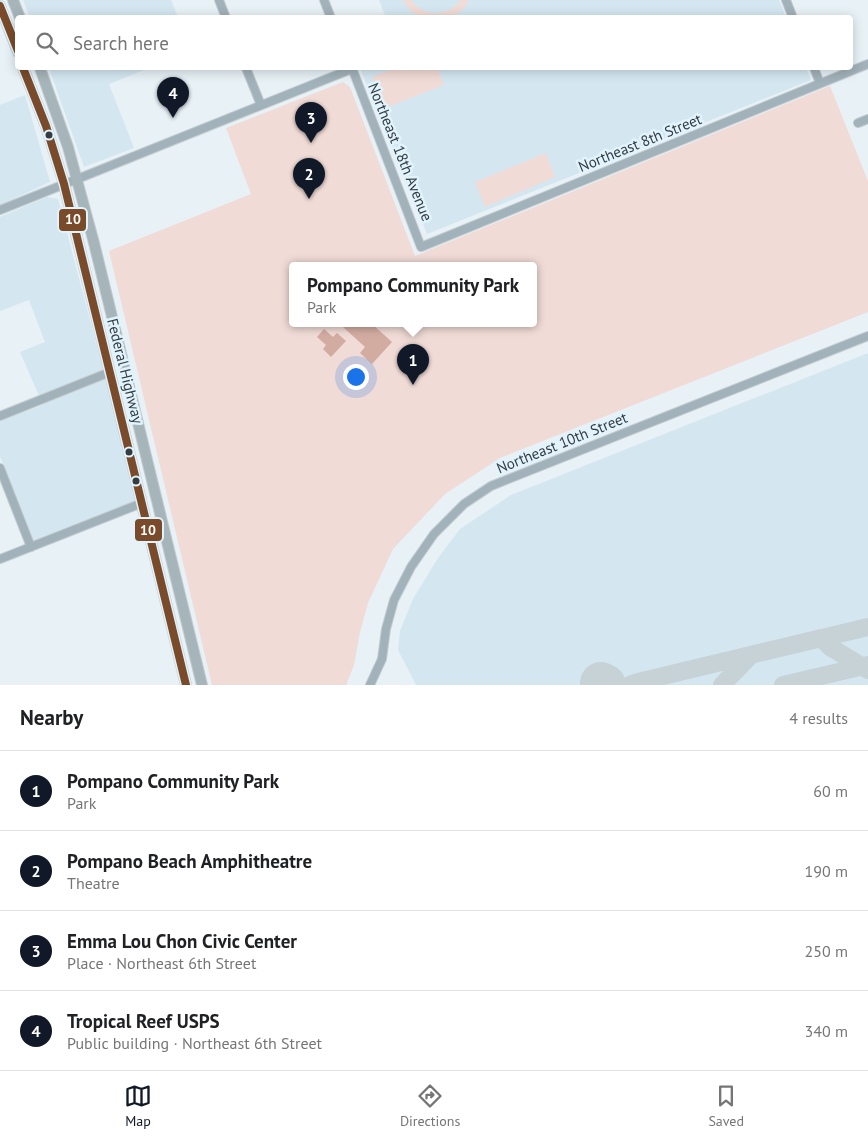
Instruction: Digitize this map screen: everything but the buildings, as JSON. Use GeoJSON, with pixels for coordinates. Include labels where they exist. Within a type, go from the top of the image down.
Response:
{"type":"FeatureCollection","features":[{"type":"Feature","properties":{"kind":"main road"},"geometry":{"type":"LineString","coordinates":[[13,0],[19,15]]}},
{"type":"Feature","properties":{"kind":"main road"},"geometry":{"type":"LineString","coordinates":[[0,5],[15,44]]}},
{"type":"Feature","properties":{"kind":"main road","name":"Federal Highway"},"geometry":{"type":"LineString","coordinates":[[24,70],[46,126],[64,184],[186,685]]}},
{"type":"Feature","properties":{"kind":"main road","name":"Federal Highway"},"geometry":{"type":"LineString","coordinates":[[41,70],[52,98],[77,178],[202,685]]}},
{"type":"Feature","properties":{"kind":"main road"},"geometry":{"type":"LineString","coordinates":[[129,451],[138,463],[149,468]]}},
{"type":"Feature","properties":{"kind":"main road"},"geometry":{"type":"LineString","coordinates":[[142,503],[150,507],[163,523]]}},
{"type":"Feature","properties":{"kind":"street"},"geometry":{"type":"LineString","coordinates":[[0,5],[9,0]]}},
{"type":"Feature","properties":{"kind":"street"},"geometry":{"type":"LineString","coordinates":[[219,0],[225,15]]}},
{"type":"Feature","properties":{"kind":"street"},"geometry":{"type":"LineString","coordinates":[[324,0],[330,15]]}},
{"type":"Feature","properties":{"kind":"street"},"geometry":{"type":"LineString","coordinates":[[786,0],[792,15]]}},
{"type":"Feature","properties":{"kind":"street","name":"Northeast 8th Street"},"geometry":{"type":"LineString","coordinates":[[853,70],[868,64]]}},
{"type":"Feature","properties":{"kind":"street"},"geometry":{"type":"LineString","coordinates":[[247,70],[261,105]]}},
{"type":"Feature","properties":{"kind":"street"},"geometry":{"type":"LineString","coordinates":[[0,210],[347,70]]}},
{"type":"Feature","properties":{"kind":"street","name":"Northeast 18th Avenue"},"geometry":{"type":"LineString","coordinates":[[353,70],[422,247]]}},
{"type":"Feature","properties":{"kind":"street"},"geometry":{"type":"LineString","coordinates":[[815,70],[820,83]]}},
{"type":"Feature","properties":{"kind":"street","name":"Northeast 8th Street"},"geometry":{"type":"LineString","coordinates":[[422,247],[853,70]]}},
{"type":"Feature","properties":{"kind":"street"},"geometry":{"type":"LineString","coordinates":[[858,123],[868,119]]}},
{"type":"Feature","properties":{"kind":"street","name":"Northeast 10th Street"},"geometry":{"type":"LineString","coordinates":[[370,685],[382,659],[386,630],[394,600],[411,566],[434,534],[464,504],[491,486],[868,336]]}},
{"type":"Feature","properties":{"kind":"street"},"geometry":{"type":"LineString","coordinates":[[0,416],[110,372]]}},
{"type":"Feature","properties":{"kind":"street"},"geometry":{"type":"LineString","coordinates":[[0,468],[31,547]]}},
{"type":"Feature","properties":{"kind":"street"},"geometry":{"type":"LineString","coordinates":[[0,559],[142,503]]}},
{"type":"Feature","properties":{"kind":"shaded area"},"geometry":{"type":"Polygon","coordinates":[[[23,0],[171,0],[177,15],[29,15],[23,0]]]}},
{"type":"Feature","properties":{"kind":"shaded area"},"geometry":{"type":"Polygon","coordinates":[[[379,0],[779,0],[785,15],[385,15],[379,0]]]}},
{"type":"Feature","properties":{"kind":"shaded area"},"geometry":{"type":"Polygon","coordinates":[[[403,0],[411,0],[422,10],[436,13],[450,10],[461,0],[469,0],[456,15],[417,15],[410,10],[403,0]]]}},
{"type":"Feature","properties":{"kind":"shaded area"},"geometry":{"type":"Polygon","coordinates":[[[50,70],[144,70],[109,84],[134,148],[84,167],[50,70]]]}},
{"type":"Feature","properties":{"kind":"shaded area"},"geometry":{"type":"Polygon","coordinates":[[[361,70],[807,70],[811,80],[427,234],[361,70]]]}},
{"type":"Feature","properties":{"kind":"shaded area"},"geometry":{"type":"Polygon","coordinates":[[[389,70],[438,70],[444,85],[385,108],[372,77],[389,70]]]}},
{"type":"Feature","properties":{"kind":"shaded area"},"geometry":{"type":"Polygon","coordinates":[[[343,82],[350,87],[415,256],[830,86],[868,181],[868,312],[500,458],[445,494],[393,549],[368,603],[354,665],[346,685],[212,685],[109,251],[251,194],[226,128],[343,82]]]}},
{"type":"Feature","properties":{"kind":"shaded area"},"geometry":{"type":"Polygon","coordinates":[[[25,95],[50,182],[0,205],[0,105],[25,95]]]}},
{"type":"Feature","properties":{"kind":"shaded area"},"geometry":{"type":"Polygon","coordinates":[[[546,153],[555,177],[485,207],[475,182],[546,153]]]}},
{"type":"Feature","properties":{"kind":"shaded area"},"geometry":{"type":"Polygon","coordinates":[[[47,197],[58,199],[138,501],[32,542],[0,456],[0,421],[43,405],[20,352],[45,342],[29,300],[0,311],[0,217],[47,197]]]}},
{"type":"Feature","properties":{"kind":"shaded area"},"geometry":{"type":"Polygon","coordinates":[[[343,327],[375,327],[392,342],[372,364],[360,353],[365,347],[343,327]]]}},
{"type":"Feature","properties":{"kind":"shaded area"},"geometry":{"type":"Polygon","coordinates":[[[324,329],[333,337],[337,333],[346,341],[331,357],[323,349],[326,345],[317,337],[324,329]]]}},
{"type":"Feature","properties":{"kind":"shaded area"},"geometry":{"type":"Polygon","coordinates":[[[868,353],[868,685],[416,685],[398,650],[400,631],[413,599],[438,558],[460,529],[511,495],[868,353]]]}},
{"type":"Feature","properties":{"kind":"taxiway"},"geometry":{"type":"LineString","coordinates":[[630,685],[868,627]]}},
{"type":"Feature","properties":{"kind":"taxiway"},"geometry":{"type":"LineString","coordinates":[[821,638],[830,647],[868,670]]}},
{"type":"Feature","properties":{"kind":"taxiway"},"geometry":{"type":"LineString","coordinates":[[722,685],[750,656]]}},
{"type":"Feature","properties":{"kind":"taxiway"},"geometry":{"type":"LineString","coordinates":[[783,685],[868,665]]}},
{"type":"Feature","properties":{"kind":"runway"},"geometry":{"type":"LineString","coordinates":[[601,683],[605,685]]}},
{"type":"Feature","properties":{"kind":"transit line","name":"10"},"geometry":{"type":"LineString","coordinates":[[0,6],[15,44]]}},
{"type":"Feature","properties":{"kind":"transit line","name":"10"},"geometry":{"type":"LineString","coordinates":[[24,70],[46,126],[64,184],[186,685]]}},
{"type":"Feature","properties":{"kind":"place","name":"Tropical Reef USPS"},"geometry":{"type":"Point","coordinates":[173,118]}},
{"type":"Feature","properties":{"kind":"place","name":"Emma Lou Chon Civic Center"},"geometry":{"type":"Point","coordinates":[311,143]}},
{"type":"Feature","properties":{"kind":"place","name":"Pompano Beach Amphitheatre"},"geometry":{"type":"Point","coordinates":[309,199]}},
{"type":"Feature","properties":{"kind":"place","name":"Pompano Community Park"},"geometry":{"type":"Point","coordinates":[413,385]}}]}
